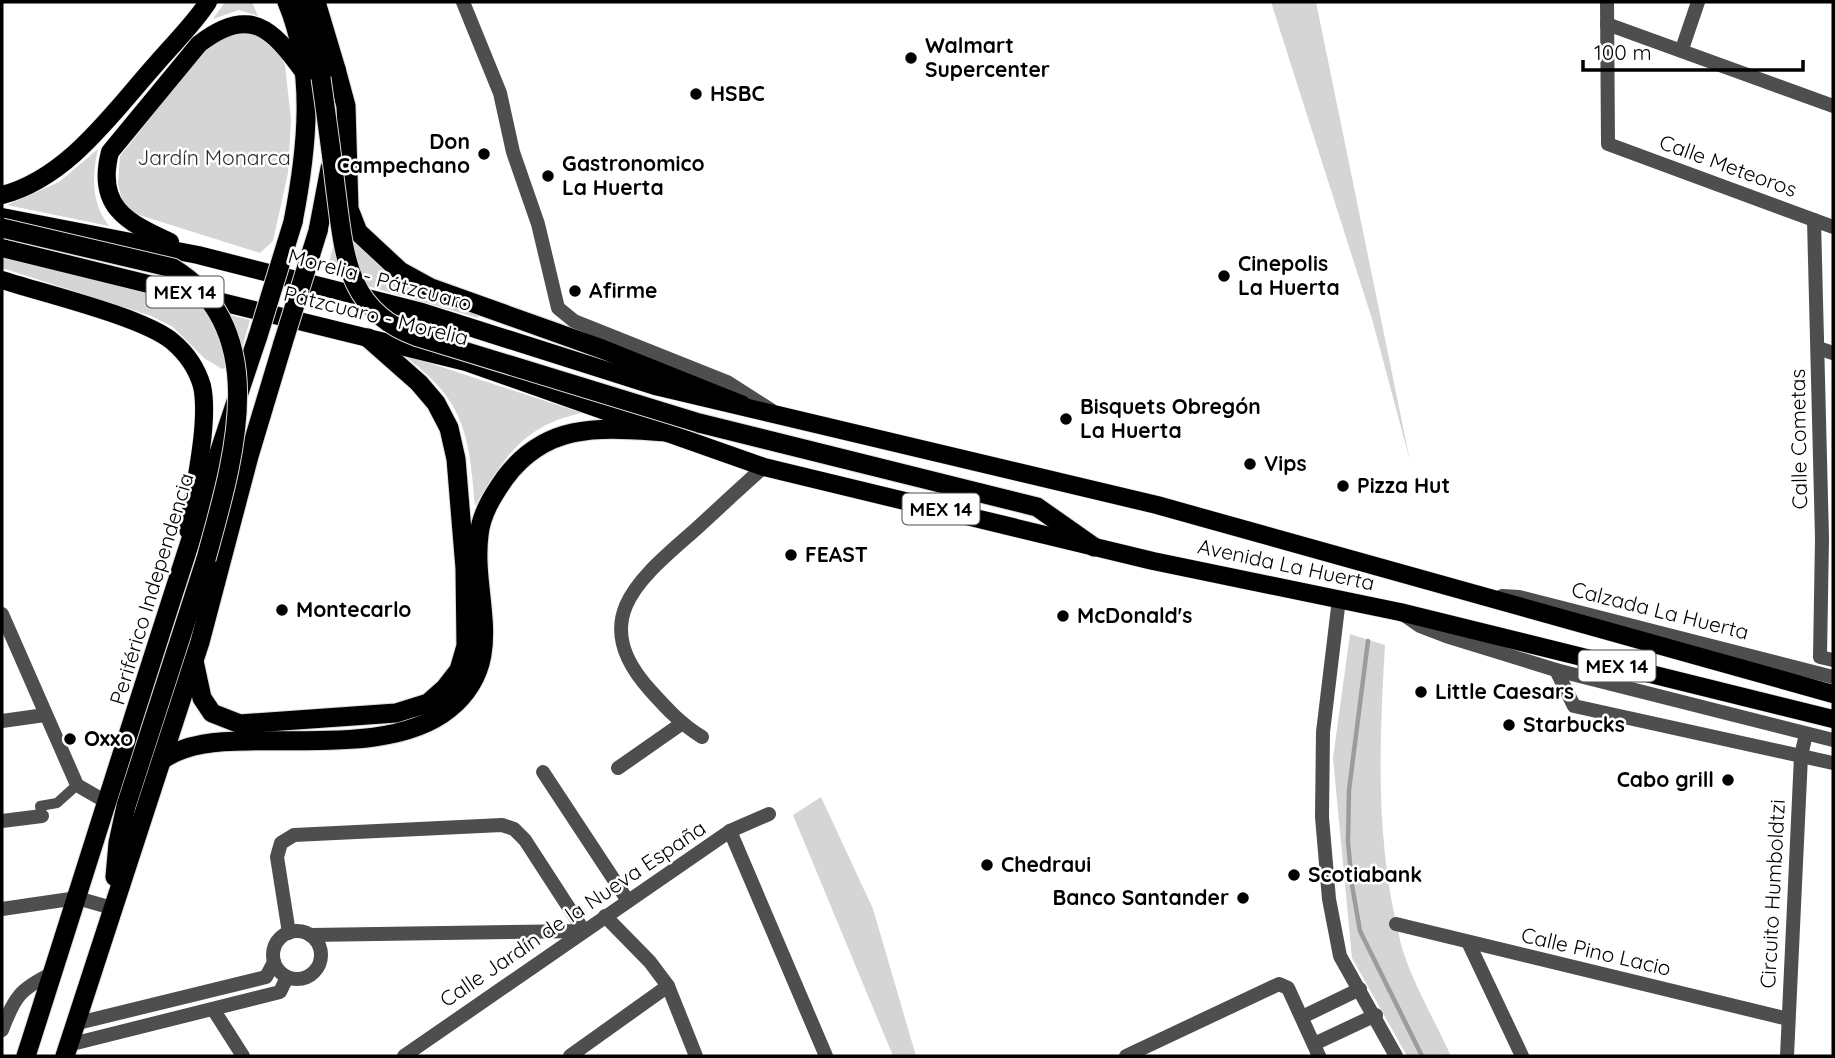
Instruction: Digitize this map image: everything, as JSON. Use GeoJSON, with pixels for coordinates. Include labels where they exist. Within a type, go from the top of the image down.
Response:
{"type":"FeatureCollection","features":[{"type":"Feature","properties":{"kind":"highway"},"geometry":{"type":"LineString","coordinates":[[287,2],[320,73],[346,106],[348,209],[358,232],[393,264],[431,288],[602,349],[742,405]]}},
{"type":"Feature","properties":{"kind":"highway"},"geometry":{"type":"LineString","coordinates":[[300,2],[316,46],[344,255],[359,292],[377,314],[418,337],[699,423],[1037,507],[1094,547]]}},
{"type":"Feature","properties":{"kind":"highway"},"geometry":{"type":"LineString","coordinates":[[66,1051],[78,1023],[114,902],[194,661],[249,456],[318,231],[329,179],[316,2]]}},
{"type":"Feature","properties":{"kind":"highway","name":"Periférico Independencia"},"geometry":{"type":"LineString","coordinates":[[26,1056],[108,803],[184,555],[258,337],[293,222],[303,169],[307,120],[320,73]]}},
{"type":"Feature","properties":{"kind":"highway"},"geometry":{"type":"LineString","coordinates":[[2,228],[173,268],[195,284],[215,308],[225,327],[232,356],[238,415],[230,473],[206,559],[124,814],[116,860],[114,902]]}},
{"type":"Feature","properties":{"kind":"highway"},"geometry":{"type":"LineString","coordinates":[[194,661],[202,698],[212,713],[240,724],[396,713],[428,702],[445,688],[459,670],[466,646],[466,568],[456,459],[449,428],[436,403],[419,383],[368,338]]}},
{"type":"Feature","properties":{"kind":"highway"},"geometry":{"type":"LineString","coordinates":[[162,760],[176,750],[223,741],[384,736],[424,724],[449,709],[480,670],[484,648],[479,535],[491,498],[517,463],[537,445],[593,428],[668,432]]}},
{"type":"Feature","properties":{"kind":"main road"},"geometry":{"type":"LineString","coordinates":[[2,195],[35,180],[66,160],[101,127],[208,2]]}},
{"type":"Feature","properties":{"kind":"main road"},"geometry":{"type":"LineString","coordinates":[[198,255],[131,224],[115,207],[107,187],[106,168],[110,152],[199,44],[216,31],[234,25],[265,29],[320,73]]}},
{"type":"Feature","properties":{"kind":"main road","name":"Morelia - Pátzcuaro"},"geometry":{"type":"LineString","coordinates":[[2,217],[198,255],[422,313],[655,386],[742,405]]}},
{"type":"Feature","properties":{"kind":"main road","name":"Pátzcuaro - Morelia"},"geometry":{"type":"LineString","coordinates":[[2,248],[466,362],[731,454]]}},
{"type":"Feature","properties":{"kind":"main road"},"geometry":{"type":"LineString","coordinates":[[2,280],[146,326],[172,341],[191,361],[202,386],[204,416],[184,555]]}},
{"type":"Feature","properties":{"kind":"main road","name":"Avenida La Huerta"},"geometry":{"type":"LineString","coordinates":[[742,405],[1157,505],[1833,694]]}},
{"type":"Feature","properties":{"kind":"main road","name":"Avenida La Huerta"},"geometry":{"type":"LineString","coordinates":[[731,454],[764,467],[1094,547],[1400,612],[1833,719]]}},
{"type":"Feature","properties":{"kind":"street"},"geometry":{"type":"LineString","coordinates":[[463,2],[500,93],[513,152],[538,224],[558,308],[574,321],[727,382],[777,414]]}},
{"type":"Feature","properties":{"kind":"street"},"geometry":{"type":"LineString","coordinates":[[1607,2],[1607,24],[1833,106]]}},
{"type":"Feature","properties":{"kind":"street"},"geometry":{"type":"LineString","coordinates":[[1682,49],[1698,2]]}},
{"type":"Feature","properties":{"kind":"street","name":"Calle Meteoros"},"geometry":{"type":"LineString","coordinates":[[1607,24],[1608,144],[1833,227]]}},
{"type":"Feature","properties":{"kind":"street","name":"Calle Cometas"},"geometry":{"type":"LineString","coordinates":[[1814,220],[1827,540],[1827,658]]}},
{"type":"Feature","properties":{"kind":"street"},"geometry":{"type":"LineString","coordinates":[[1818,348],[1833,353]]}},
{"type":"Feature","properties":{"kind":"street"},"geometry":{"type":"LineString","coordinates":[[702,737],[681,724],[632,670],[621,634],[627,602],[647,571],[764,467]]}},
{"type":"Feature","properties":{"kind":"street","name":"Calzada La Huerta"},"geometry":{"type":"LineString","coordinates":[[1474,595],[1519,597],[1833,677]]}},
{"type":"Feature","properties":{"kind":"street"},"geometry":{"type":"LineString","coordinates":[[1339,599],[1322,732],[1322,817],[1329,900],[1340,956],[1376,1015],[1396,1056]]}},
{"type":"Feature","properties":{"kind":"street"},"geometry":{"type":"LineString","coordinates":[[1400,612],[1420,626],[1446,636],[1556,670],[1833,740]]}},
{"type":"Feature","properties":{"kind":"street"},"geometry":{"type":"LineString","coordinates":[[2,614],[77,785],[108,803]]}},
{"type":"Feature","properties":{"kind":"street"},"geometry":{"type":"LineString","coordinates":[[1556,670],[1574,706],[1833,763]]}},
{"type":"Feature","properties":{"kind":"street"},"geometry":{"type":"LineString","coordinates":[[2,721],[45,715]]}},
{"type":"Feature","properties":{"kind":"street"},"geometry":{"type":"LineString","coordinates":[[618,768],[681,724]]}},
{"type":"Feature","properties":{"kind":"street","name":"Circuito Humboldtzi"},"geometry":{"type":"LineString","coordinates":[[1787,1056],[1801,756],[1806,734]]}},
{"type":"Feature","properties":{"kind":"street"},"geometry":{"type":"LineString","coordinates":[[543,772],[628,901]]}},
{"type":"Feature","properties":{"kind":"street"},"geometry":{"type":"LineString","coordinates":[[2,821],[42,816],[40,806],[57,803],[77,785]]}},
{"type":"Feature","properties":{"kind":"street","name":"Calle Jardín de la Nueva España"},"geometry":{"type":"LineString","coordinates":[[404,1056],[730,831],[769,814]]}},
{"type":"Feature","properties":{"kind":"street"},"geometry":{"type":"LineString","coordinates":[[289,933],[276,857],[281,843],[294,835],[502,825],[514,830],[525,840],[584,931]]}},
{"type":"Feature","properties":{"kind":"street"},"geometry":{"type":"LineString","coordinates":[[730,831],[826,1056]]}},
{"type":"Feature","properties":{"kind":"street"},"geometry":{"type":"LineString","coordinates":[[2,909],[77,898],[114,902]]}},
{"type":"Feature","properties":{"kind":"street"},"geometry":{"type":"LineString","coordinates":[[606,916],[650,962],[668,986],[696,1056]]}},
{"type":"Feature","properties":{"kind":"street","name":"Calle Pino Lacio"},"geometry":{"type":"LineString","coordinates":[[1396,925],[1788,1019]]}},
{"type":"Feature","properties":{"kind":"street"},"geometry":{"type":"LineString","coordinates":[[289,933],[310,935],[584,931]]}},
{"type":"Feature","properties":{"kind":"street"},"geometry":{"type":"LineString","coordinates":[[78,1023],[266,977],[274,962],[275,948],[289,933]]}},
{"type":"Feature","properties":{"kind":"street"},"geometry":{"type":"LineString","coordinates":[[274,962],[287,977],[302,979],[316,971],[320,948],[310,935]]}},
{"type":"Feature","properties":{"kind":"street"},"geometry":{"type":"LineString","coordinates":[[1469,944],[1522,1056]]}},
{"type":"Feature","properties":{"kind":"street"},"geometry":{"type":"LineString","coordinates":[[2,1030],[13,1000],[22,989],[53,973]]}},
{"type":"Feature","properties":{"kind":"street"},"geometry":{"type":"LineString","coordinates":[[66,1051],[280,992],[287,977]]}},
{"type":"Feature","properties":{"kind":"street"},"geometry":{"type":"LineString","coordinates":[[1126,1056],[1279,984],[1288,988],[1317,1050],[1376,1015]]}},
{"type":"Feature","properties":{"kind":"street"},"geometry":{"type":"LineString","coordinates":[[570,1056],[668,986]]}},
{"type":"Feature","properties":{"kind":"street"},"geometry":{"type":"LineString","coordinates":[[1302,1017],[1360,989]]}},
{"type":"Feature","properties":{"kind":"street"},"geometry":{"type":"LineString","coordinates":[[185,997],[190,1015]]}},
{"type":"Feature","properties":{"kind":"street"},"geometry":{"type":"LineString","coordinates":[[214,1009],[243,1056]]}},
{"type":"Feature","properties":{"kind":"green space"},"geometry":{"type":"Polygon","coordinates":[[[225,2],[252,2],[258,16],[239,10],[213,19],[225,2]]]}},
{"type":"Feature","properties":{"kind":"green space"},"geometry":{"type":"Polygon","coordinates":[[[1271,2],[1316,2],[1410,461],[1372,319],[1271,2]]]}},
{"type":"Feature","properties":{"kind":"green space","name":"Jardín Monarca"},"geometry":{"type":"Polygon","coordinates":[[[236,31],[249,32],[274,42],[285,65],[291,119],[288,173],[273,241],[260,253],[136,214],[123,204],[118,184],[120,156],[203,52],[219,38],[236,31]]]}},
{"type":"Feature","properties":{"kind":"green space"},"geometry":{"type":"Polygon","coordinates":[[[98,149],[94,189],[99,208],[109,226],[7,205],[59,182],[98,149]]]}},
{"type":"Feature","properties":{"kind":"green space"},"geometry":{"type":"Polygon","coordinates":[[[340,220],[479,314],[478,318],[326,274],[340,220]]]}},
{"type":"Feature","properties":{"kind":"green space"},"geometry":{"type":"Polygon","coordinates":[[[2,256],[250,320],[238,363],[222,369],[204,358],[173,327],[151,316],[2,268],[2,256]]]}},
{"type":"Feature","properties":{"kind":"green space"},"geometry":{"type":"Polygon","coordinates":[[[402,354],[582,413],[544,426],[517,446],[506,458],[475,506],[470,457],[460,419],[439,387],[402,354]]]}},
{"type":"Feature","properties":{"kind":"green space"},"geometry":{"type":"Polygon","coordinates":[[[1350,634],[1385,645],[1381,795],[1387,869],[1401,944],[1410,971],[1451,1056],[1407,1056],[1352,958],[1333,758],[1350,634]]]}},
{"type":"Feature","properties":{"kind":"green space"},"geometry":{"type":"Polygon","coordinates":[[[821,797],[873,909],[916,1056],[893,1056],[793,815],[821,797]]]}},
{"type":"Feature","properties":{"kind":"waterway"},"geometry":{"type":"LineString","coordinates":[[1368,641],[1349,790],[1348,842],[1352,885],[1360,931],[1422,1056]]}},
{"type":"Feature","properties":{"kind":"place","name":"Walmart Supercenter"},"geometry":{"type":"Point","coordinates":[911,58]}},
{"type":"Feature","properties":{"kind":"place","name":"HSBC"},"geometry":{"type":"Point","coordinates":[696,94]}},
{"type":"Feature","properties":{"kind":"place","name":"Don Campechano"},"geometry":{"type":"Point","coordinates":[484,154]}},
{"type":"Feature","properties":{"kind":"place","name":"Gastronomico La Huerta"},"geometry":{"type":"Point","coordinates":[548,176]}},
{"type":"Feature","properties":{"kind":"place","name":"Cinepolis La Huerta"},"geometry":{"type":"Point","coordinates":[1224,276]}},
{"type":"Feature","properties":{"kind":"place","name":"Afirme"},"geometry":{"type":"Point","coordinates":[575,291]}},
{"type":"Feature","properties":{"kind":"place","name":"Bisquets Obregón La Huerta"},"geometry":{"type":"Point","coordinates":[1066,419]}},
{"type":"Feature","properties":{"kind":"place","name":"Vips"},"geometry":{"type":"Point","coordinates":[1250,464]}},
{"type":"Feature","properties":{"kind":"place","name":"Pizza Hut"},"geometry":{"type":"Point","coordinates":[1343,486]}},
{"type":"Feature","properties":{"kind":"place","name":"FEAST"},"geometry":{"type":"Point","coordinates":[791,555]}},
{"type":"Feature","properties":{"kind":"place","name":"Montecarlo"},"geometry":{"type":"Point","coordinates":[282,610]}},
{"type":"Feature","properties":{"kind":"place","name":"McDonald's"},"geometry":{"type":"Point","coordinates":[1063,616]}},
{"type":"Feature","properties":{"kind":"place","name":"Little Caesars"},"geometry":{"type":"Point","coordinates":[1421,692]}},
{"type":"Feature","properties":{"kind":"place","name":"Starbucks"},"geometry":{"type":"Point","coordinates":[1509,725]}},
{"type":"Feature","properties":{"kind":"place","name":"Oxxo"},"geometry":{"type":"Point","coordinates":[70,739]}},
{"type":"Feature","properties":{"kind":"place","name":"Cabo grill"},"geometry":{"type":"Point","coordinates":[1728,780]}},
{"type":"Feature","properties":{"kind":"place","name":"Chedraui"},"geometry":{"type":"Point","coordinates":[987,865]}},
{"type":"Feature","properties":{"kind":"place","name":"Scotiabank"},"geometry":{"type":"Point","coordinates":[1294,875]}},
{"type":"Feature","properties":{"kind":"place","name":"Banco Santander"},"geometry":{"type":"Point","coordinates":[1243,898]}}]}
